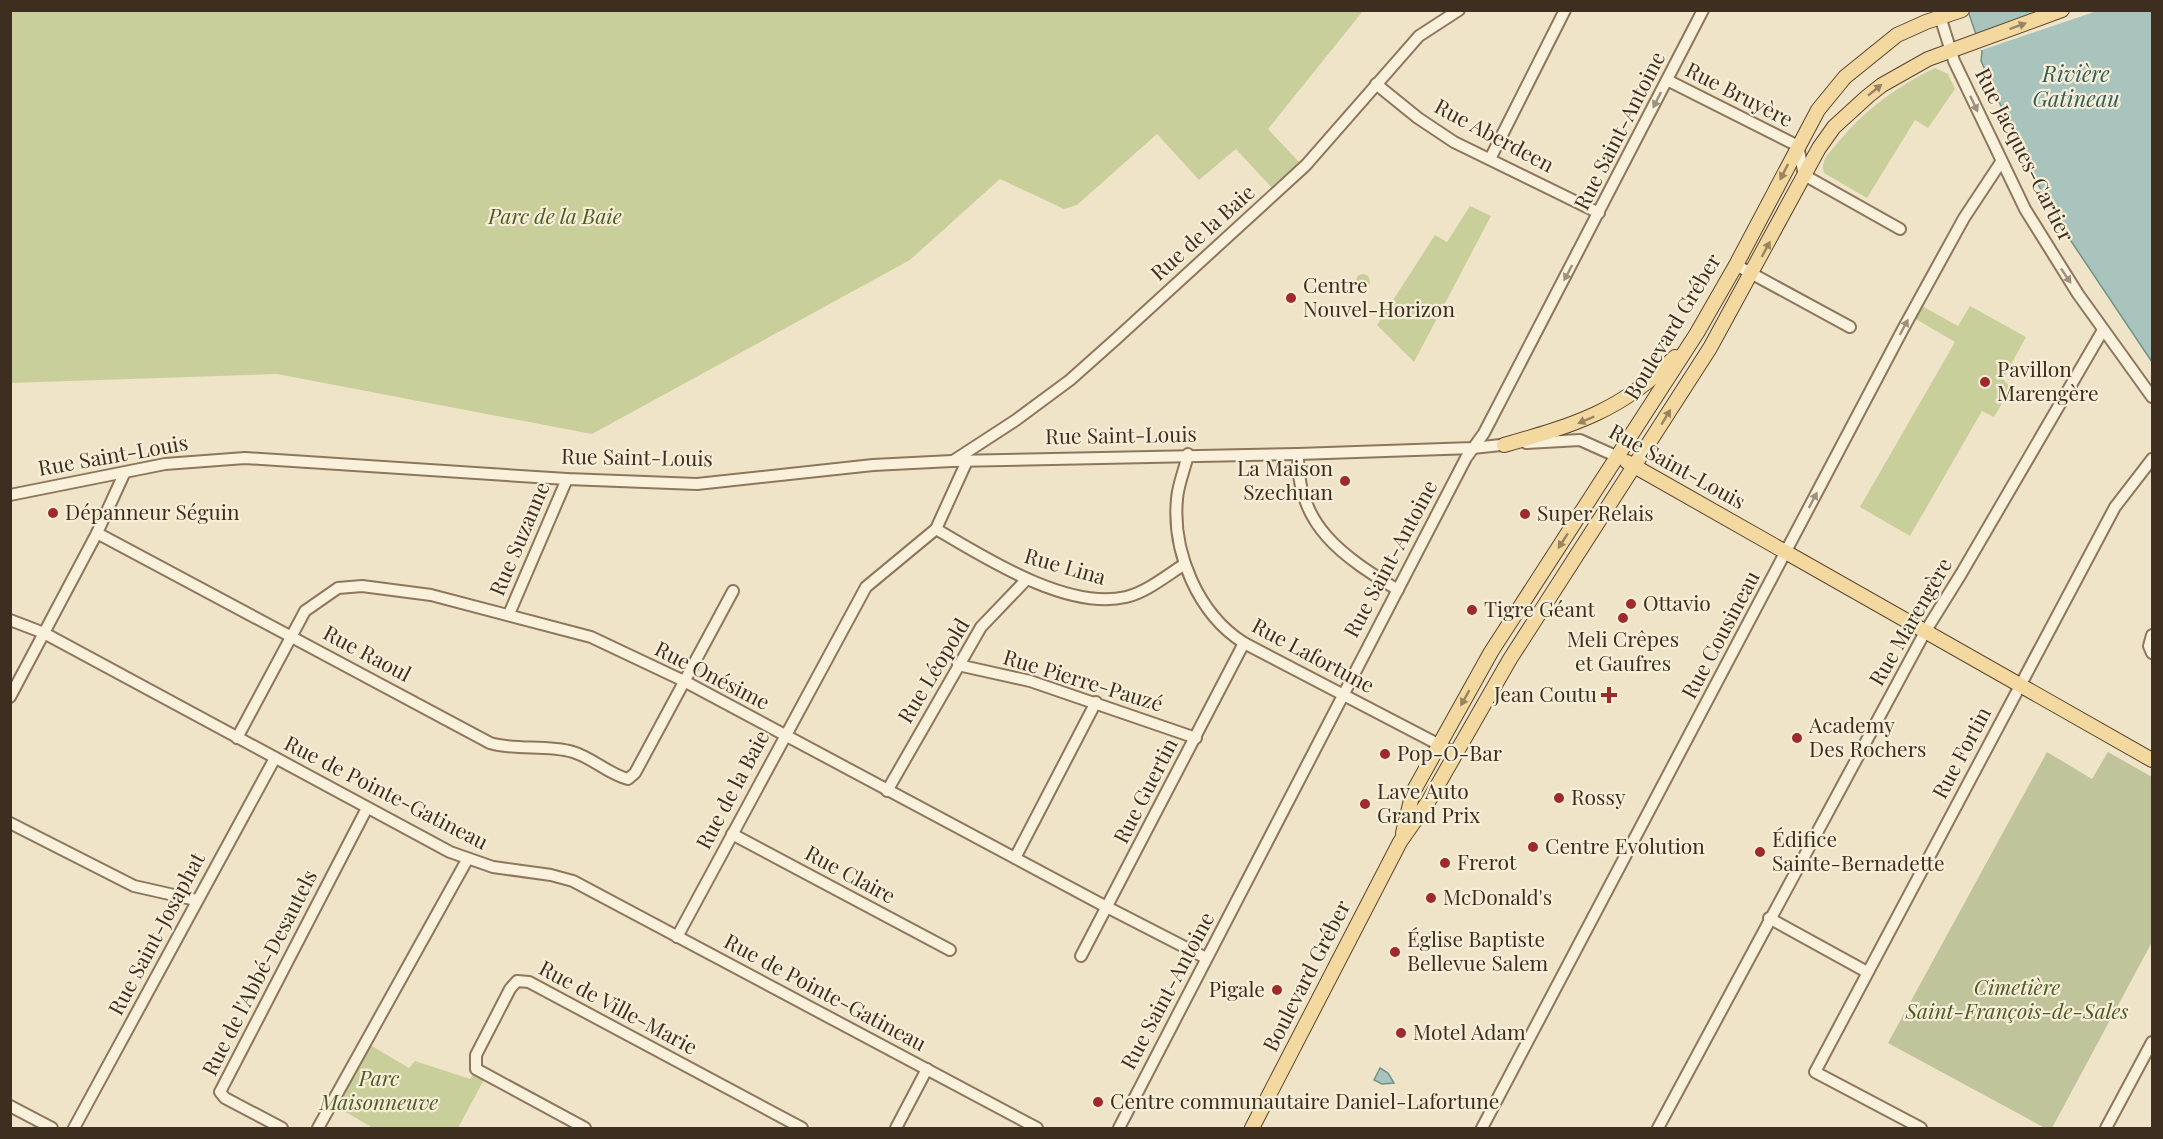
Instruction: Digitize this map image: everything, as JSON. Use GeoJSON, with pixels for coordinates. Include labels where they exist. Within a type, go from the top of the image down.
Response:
{"type":"FeatureCollection","features":[{"type":"Feature","properties":{"kind":"main road","name":"Boulevard Gréber"},"geometry":{"type":"LineString","coordinates":[[1400,842],[1413,792],[1439,743],[1491,652],[1697,333],[1736,265],[1818,110],[1862,62],[1897,35],[1939,14],[1962,10]]}},
{"type":"Feature","properties":{"kind":"main road","name":"Boulevard Gréber"},"geometry":{"type":"LineString","coordinates":[[1252,1128],[1400,842],[1428,802],[1510,659],[1710,348],[1826,138],[1855,107],[1882,85],[1908,69],[2062,10]]}},
{"type":"Feature","properties":{"kind":"main road"},"geometry":{"type":"LineString","coordinates":[[1504,445],[1579,423],[1605,411],[1648,382],[1697,333]]}},
{"type":"Feature","properties":{"kind":"main road","name":"Rue Saint-Louis"},"geometry":{"type":"LineString","coordinates":[[1618,457],[2152,760]]}},
{"type":"Feature","properties":{"kind":"street","name":"Rue de la Baie"},"geometry":{"type":"LineString","coordinates":[[952,461],[1016,420],[1070,380],[1306,165],[1419,36],[1459,10]]}},
{"type":"Feature","properties":{"kind":"street"},"geometry":{"type":"LineString","coordinates":[[1490,159],[1565,10]]}},
{"type":"Feature","properties":{"kind":"street","name":"Rue Saint-Antoine"},"geometry":{"type":"LineString","coordinates":[[1119,1128],[1342,694],[1473,448],[1484,434],[1703,10]]}},
{"type":"Feature","properties":{"kind":"street","name":"Rue Jacques-Cartier"},"geometry":{"type":"LineString","coordinates":[[1939,14],[1950,51],[2001,162],[2040,235],[2103,330],[2152,397]]}},
{"type":"Feature","properties":{"kind":"street","name":"Rue Bruyère"},"geometry":{"type":"LineString","coordinates":[[1667,80],[1798,146],[1804,176]]}},
{"type":"Feature","properties":{"kind":"street","name":"Rue Aberdeen"},"geometry":{"type":"LineString","coordinates":[[1376,84],[1418,118],[1454,142],[1599,213]]}},
{"type":"Feature","properties":{"kind":"street","name":"Rue Cousineau"},"geometry":{"type":"LineString","coordinates":[[1482,1128],[1915,307],[1964,218],[2001,162]]}},
{"type":"Feature","properties":{"kind":"street"},"geometry":{"type":"LineString","coordinates":[[1804,176],[1900,229]]}},
{"type":"Feature","properties":{"kind":"street"},"geometry":{"type":"LineString","coordinates":[[1736,265],[1850,327]]}},
{"type":"Feature","properties":{"kind":"street","name":"Rue Marengère"},"geometry":{"type":"LineString","coordinates":[[1658,1128],[1924,632],[1961,574],[2103,330]]}},
{"type":"Feature","properties":{"kind":"street","name":"Rue Saint-Louis"},"geometry":{"type":"LineString","coordinates":[[10,495],[165,464],[245,458],[567,479],[697,483],[873,465],[952,461],[1188,454],[1298,454],[1473,448],[1580,440],[1618,457]]}},
{"type":"Feature","properties":{"kind":"street","name":"Rue Lafortune"},"geometry":{"type":"LineString","coordinates":[[1188,454],[1177,499],[1178,531],[1185,564],[1202,599],[1217,620],[1244,643],[1455,753]]}},
{"type":"Feature","properties":{"kind":"street"},"geometry":{"type":"LineString","coordinates":[[1298,454],[1298,467],[1305,501],[1320,528],[1348,559],[1398,590]]}},
{"type":"Feature","properties":{"kind":"street","name":"Rue Fortin"},"geometry":{"type":"LineString","coordinates":[[1916,1127],[1815,1072],[2115,507],[2152,459]]}},
{"type":"Feature","properties":{"kind":"street","name":"Rue de la Baie"},"geometry":{"type":"LineString","coordinates":[[677,937],[866,587],[936,529],[967,461]]}},
{"type":"Feature","properties":{"kind":"street"},"geometry":{"type":"LineString","coordinates":[[10,697],[97,533],[124,474]]}},
{"type":"Feature","properties":{"kind":"street","name":"Rue Suzanne"},"geometry":{"type":"LineString","coordinates":[[509,614],[567,479]]}},
{"type":"Feature","properties":{"kind":"street","name":"Rue Lina"},"geometry":{"type":"LineString","coordinates":[[936,529],[1002,568],[1027,579],[1071,594],[1110,600],[1129,597],[1185,564]]}},
{"type":"Feature","properties":{"kind":"street","name":"Rue Raoul"},"geometry":{"type":"LineString","coordinates":[[97,533],[490,743],[507,748],[541,747],[574,752],[628,779],[635,774],[684,681]]}},
{"type":"Feature","properties":{"kind":"street","name":"Rue Léopold"},"geometry":{"type":"LineString","coordinates":[[887,791],[981,627],[1027,579]]}},
{"type":"Feature","properties":{"kind":"street","name":"Rue Onésime"},"geometry":{"type":"LineString","coordinates":[[237,738],[305,611],[338,588],[362,586],[431,595],[591,637],[684,681],[1107,908],[1206,958]]}},
{"type":"Feature","properties":{"kind":"street"},"geometry":{"type":"LineString","coordinates":[[684,681],[734,591]]}},
{"type":"Feature","properties":{"kind":"street","name":"Rue de Pointe-Gatineau"},"geometry":{"type":"LineString","coordinates":[[10,620],[44,633],[467,860],[503,870],[550,874],[573,881],[1037,1128]]}},
{"type":"Feature","properties":{"kind":"street"},"geometry":{"type":"LineString","coordinates":[[2152,634],[2150,646],[2152,653]]}},
{"type":"Feature","properties":{"kind":"street","name":"Rue Guertin"},"geometry":{"type":"LineString","coordinates":[[1081,956],[1244,643]]}},
{"type":"Feature","properties":{"kind":"street","name":"Rue Pierre-Pauzé"},"geometry":{"type":"LineString","coordinates":[[958,665],[1030,681],[1196,738]]}},
{"type":"Feature","properties":{"kind":"street"},"geometry":{"type":"LineString","coordinates":[[1016,858],[1096,702]]}},
{"type":"Feature","properties":{"kind":"street","name":"Rue Saint-Josaphat"},"geometry":{"type":"LineString","coordinates":[[74,1128],[275,758]]}},
{"type":"Feature","properties":{"kind":"street","name":"Rue de l'Abbé-Desautels"},"geometry":{"type":"LineString","coordinates":[[282,1128],[225,1098],[220,1092],[367,808]]}},
{"type":"Feature","properties":{"kind":"street"},"geometry":{"type":"LineString","coordinates":[[10,823],[128,884],[161,894],[196,900]]}},
{"type":"Feature","properties":{"kind":"street","name":"Rue Claire"},"geometry":{"type":"LineString","coordinates":[[732,834],[950,950]]}},
{"type":"Feature","properties":{"kind":"street"},"geometry":{"type":"LineString","coordinates":[[318,1128],[467,860]]}},
{"type":"Feature","properties":{"kind":"street"},"geometry":{"type":"LineString","coordinates":[[1769,918],[1867,972]]}},
{"type":"Feature","properties":{"kind":"street","name":"Rue de Ville-Marie"},"geometry":{"type":"LineString","coordinates":[[585,1128],[476,1069],[476,1055],[510,989],[517,981],[529,982],[802,1128]]}},
{"type":"Feature","properties":{"kind":"street"},"geometry":{"type":"LineString","coordinates":[[2106,1128],[2152,1042]]}},
{"type":"Feature","properties":{"kind":"street"},"geometry":{"type":"LineString","coordinates":[[896,1128],[927,1070]]}},
{"type":"Feature","properties":{"kind":"street"},"geometry":{"type":"LineString","coordinates":[[10,1106],[52,1128]]}},
{"type":"Feature","properties":{"kind":"green space","name":"Parc de la Baie"},"geometry":{"type":"Polygon","coordinates":[[[10,11],[1363,11],[1268,129],[1299,162],[1271,187],[1236,149],[1199,180],[1157,134],[1077,205],[1064,209],[1000,179],[910,260],[592,434],[277,374],[11,383],[10,11]]]}},
{"type":"Feature","properties":{"kind":"green space"},"geometry":{"type":"Polygon","coordinates":[[[1935,68],[1948,74],[1955,89],[1928,128],[1915,120],[1867,198],[1824,173],[1823,165],[1826,157],[1857,121],[1907,83],[1935,68]]]}},
{"type":"Feature","properties":{"kind":"green space"},"geometry":{"type":"Polygon","coordinates":[[[1470,206],[1491,216],[1414,362],[1377,325],[1435,235],[1447,242],[1470,206]]]}},
{"type":"Feature","properties":{"kind":"green space"},"geometry":{"type":"Polygon","coordinates":[[[1360,274],[1366,274],[1370,281],[1366,288],[1360,288],[1356,284],[1356,278],[1360,274]]]}},
{"type":"Feature","properties":{"kind":"green space"},"geometry":{"type":"Polygon","coordinates":[[[1922,306],[1958,326],[1970,306],[2026,337],[2003,379],[2011,388],[1994,417],[1982,411],[1910,536],[1860,507],[1955,342],[1914,318],[1922,306]]]}},
{"type":"Feature","properties":{"kind":"green space","name":"Cimetière Saint-François-de-Sales"},"geometry":{"type":"Polygon","coordinates":[[[2047,752],[2092,779],[2108,752],[2152,777],[2152,942],[2052,1128],[2045,1128],[1888,1043],[2047,752]]]}},
{"type":"Feature","properties":{"kind":"green space","name":"Parc Maisonneuve"},"geometry":{"type":"Polygon","coordinates":[[[365,1042],[409,1068],[415,1061],[470,1079],[476,1069],[486,1076],[458,1128],[373,1128],[332,1104],[365,1042]]]}},
{"type":"Feature","properties":{"kind":"water","name":"Rivière Gatineau"},"geometry":{"type":"Polygon","coordinates":[[[1968,11],[2152,11],[2152,362],[2065,232],[2026,163],[1981,61],[1982,52],[1968,11]]]}},
{"type":"Feature","properties":{"kind":"water"},"geometry":{"type":"Polygon","coordinates":[[[1380,1068],[1388,1073],[1394,1083],[1382,1084],[1374,1080],[1380,1068]]]}},
{"type":"Feature","properties":{"kind":"pier"},"geometry":{"type":"Polygon","coordinates":[[[2042,11],[2097,11],[1979,51],[1973,35],[2042,11]]]}},
{"type":"Feature","properties":{"kind":"place","name":"Centre Nouvel-Horizon"},"geometry":{"type":"Point","coordinates":[1291,298]}},
{"type":"Feature","properties":{"kind":"place","name":"Pavillon Marengère"},"geometry":{"type":"Point","coordinates":[1985,382]}},
{"type":"Feature","properties":{"kind":"place","name":"La Maison Szechuan"},"geometry":{"type":"Point","coordinates":[1345,481]}},
{"type":"Feature","properties":{"kind":"place","name":"Dépanneur Séguin"},"geometry":{"type":"Point","coordinates":[53,513]}},
{"type":"Feature","properties":{"kind":"place","name":"Super Relais"},"geometry":{"type":"Point","coordinates":[1525,514]}},
{"type":"Feature","properties":{"kind":"place","name":"Ottavio"},"geometry":{"type":"Point","coordinates":[1631,604]}},
{"type":"Feature","properties":{"kind":"place","name":"Tigre Géant"},"geometry":{"type":"Point","coordinates":[1472,610]}},
{"type":"Feature","properties":{"kind":"place","name":"Meli Crêpes et Gaufres"},"geometry":{"type":"Point","coordinates":[1623,618]}},
{"type":"Feature","properties":{"kind":"place","name":"Jean Coutu"},"geometry":{"type":"Point","coordinates":[1609,695]}},
{"type":"Feature","properties":{"kind":"place","name":"Academy Des Rochers"},"geometry":{"type":"Point","coordinates":[1797,738]}},
{"type":"Feature","properties":{"kind":"place","name":"Pop-O-Bar"},"geometry":{"type":"Point","coordinates":[1385,754]}},
{"type":"Feature","properties":{"kind":"place","name":"Rossy"},"geometry":{"type":"Point","coordinates":[1559,798]}},
{"type":"Feature","properties":{"kind":"place","name":"Lave Auto Grand Prix"},"geometry":{"type":"Point","coordinates":[1365,804]}},
{"type":"Feature","properties":{"kind":"place","name":"Centre Evolution"},"geometry":{"type":"Point","coordinates":[1533,847]}},
{"type":"Feature","properties":{"kind":"place","name":"Édifice Sainte-Bernadette"},"geometry":{"type":"Point","coordinates":[1760,852]}},
{"type":"Feature","properties":{"kind":"place","name":"Frerot"},"geometry":{"type":"Point","coordinates":[1445,863]}},
{"type":"Feature","properties":{"kind":"place","name":"McDonald's"},"geometry":{"type":"Point","coordinates":[1431,898]}},
{"type":"Feature","properties":{"kind":"place","name":"Église Baptiste Bellevue Salem"},"geometry":{"type":"Point","coordinates":[1395,952]}},
{"type":"Feature","properties":{"kind":"place","name":"Pigale"},"geometry":{"type":"Point","coordinates":[1277,990]}},
{"type":"Feature","properties":{"kind":"place","name":"Motel Adam"},"geometry":{"type":"Point","coordinates":[1401,1033]}},
{"type":"Feature","properties":{"kind":"place","name":"Centre communautaire Daniel-Lafortune"},"geometry":{"type":"Point","coordinates":[1098,1102]}}]}
